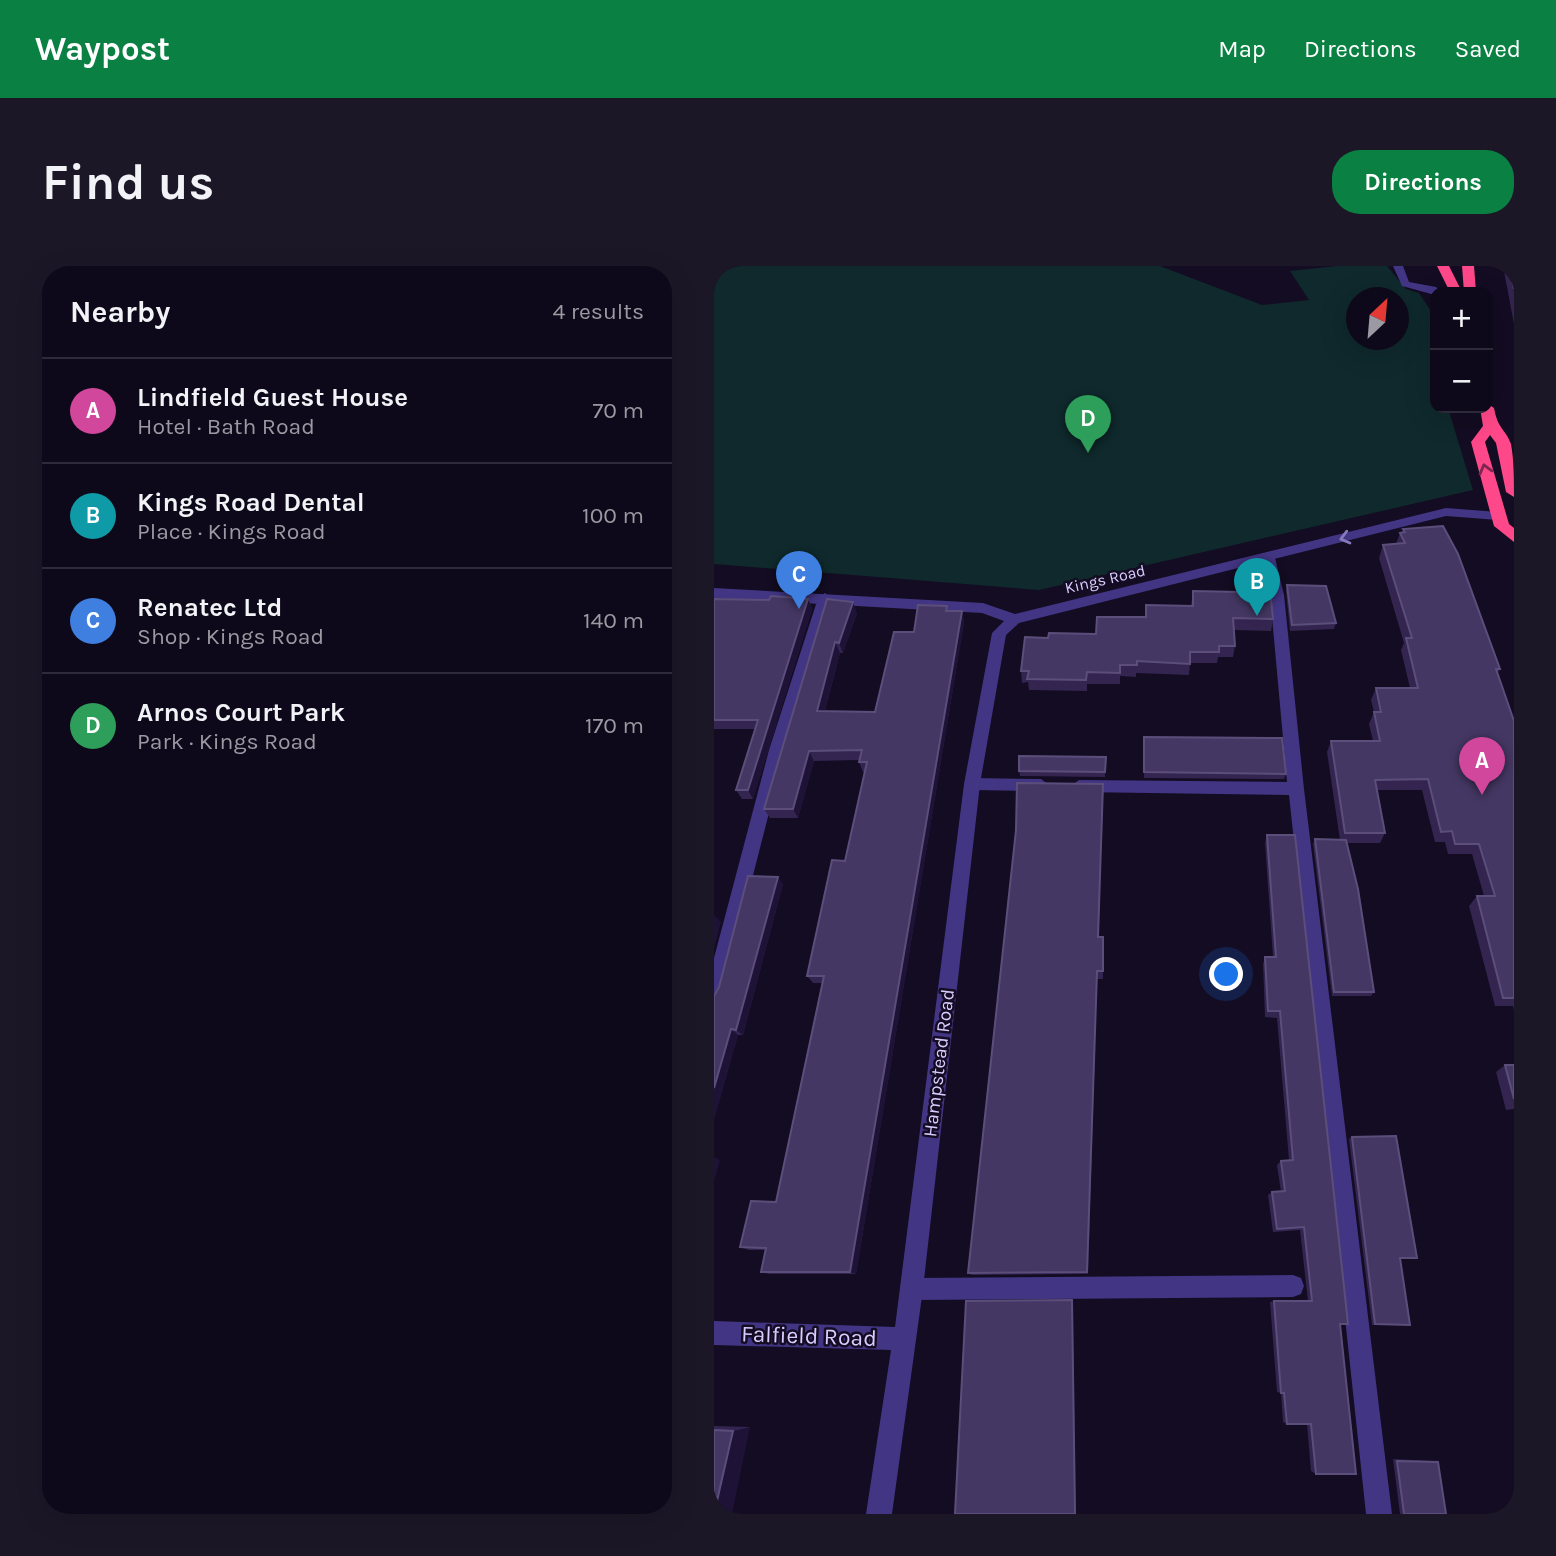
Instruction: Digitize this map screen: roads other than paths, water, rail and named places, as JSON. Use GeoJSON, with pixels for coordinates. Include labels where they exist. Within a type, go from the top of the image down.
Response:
{"type":"FeatureCollection","features":[{"type":"Feature","properties":{"kind":"highway"},"geometry":{"type":"LineString","coordinates":[[1443,266],[1454,287]]}},
{"type":"Feature","properties":{"kind":"highway"},"geometry":{"type":"LineString","coordinates":[[1468,266],[1471,274],[1470,287]]}},
{"type":"Feature","properties":{"kind":"highway"},"geometry":{"type":"LineString","coordinates":[[1488,413],[1490,426],[1503,442],[1514,492]]}},
{"type":"Feature","properties":{"kind":"highway"},"geometry":{"type":"LineString","coordinates":[[1490,426],[1478,442],[1498,516],[1502,526],[1514,537]]}},
{"type":"Feature","properties":{"kind":"street"},"geometry":{"type":"LineString","coordinates":[[1398,266],[1405,284],[1430,289]]}},
{"type":"Feature","properties":{"kind":"street","name":"Kings Road"},"geometry":{"type":"LineString","coordinates":[[1014,620],[1446,512],[1498,516]]}},
{"type":"Feature","properties":{"kind":"street"},"geometry":{"type":"LineString","coordinates":[[1275,556],[1296,789],[1379,1514]]}},
{"type":"Feature","properties":{"kind":"street"},"geometry":{"type":"LineString","coordinates":[[714,593],[984,608],[1014,620]]}},
{"type":"Feature","properties":{"kind":"street"},"geometry":{"type":"LineString","coordinates":[[714,993],[777,750],[825,598]]}},
{"type":"Feature","properties":{"kind":"street","name":"Hampstead Road"},"geometry":{"type":"LineString","coordinates":[[879,1514],[912,1289],[972,784],[999,633],[1014,620]]}},
{"type":"Feature","properties":{"kind":"street"},"geometry":{"type":"LineString","coordinates":[[972,784],[1296,789]]}},
{"type":"Feature","properties":{"kind":"street"},"geometry":{"type":"LineString","coordinates":[[912,1289],[1293,1286]]}},
{"type":"Feature","properties":{"kind":"street","name":"Falfield Road"},"geometry":{"type":"LineString","coordinates":[[714,1333],[904,1339]]}},
{"type":"Feature","properties":{"kind":"place","name":"Arnos Court Park"},"geometry":{"type":"Point","coordinates":[1088,453]}},
{"type":"Feature","properties":{"kind":"place","name":"Renatec Ltd"},"geometry":{"type":"Point","coordinates":[799,609]}},
{"type":"Feature","properties":{"kind":"place","name":"Kings Road Dental"},"geometry":{"type":"Point","coordinates":[1257,616]}},
{"type":"Feature","properties":{"kind":"place","name":"Lindfield Guest House"},"geometry":{"type":"Point","coordinates":[1482,795]}}]}
